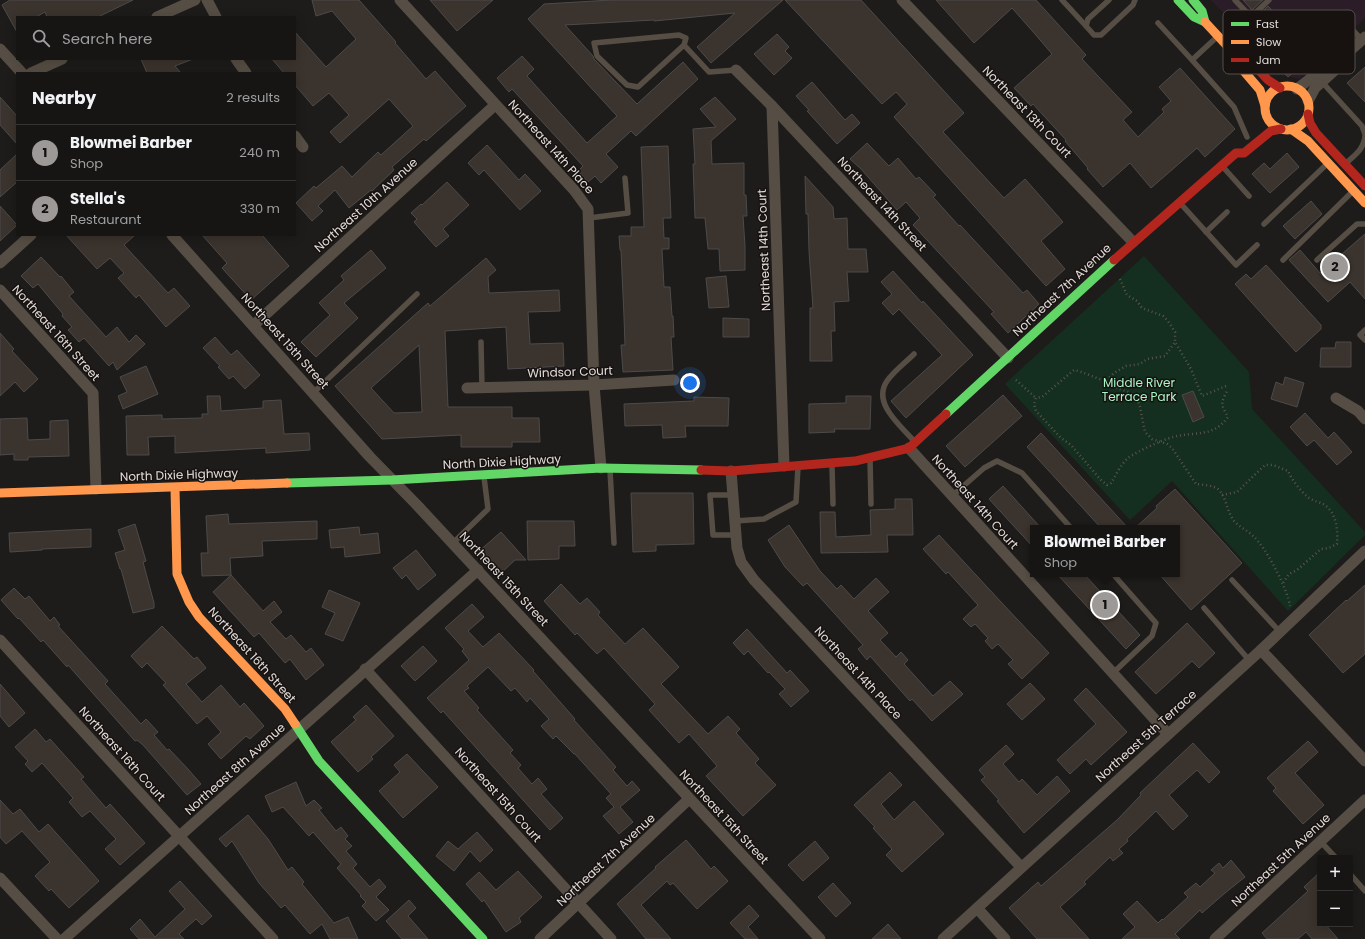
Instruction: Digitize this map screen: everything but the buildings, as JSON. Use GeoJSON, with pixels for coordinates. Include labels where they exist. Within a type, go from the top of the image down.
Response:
{"type":"FeatureCollection","features":[{"type":"Feature","properties":{"kind":"street"},"geometry":{"type":"LineString","coordinates":[[158,16],[195,0]]}},
{"type":"Feature","properties":{"kind":"street"},"geometry":{"type":"LineString","coordinates":[[207,0],[215,16]]}},
{"type":"Feature","properties":{"kind":"street","name":"Northeast 14th Place"},"geometry":{"type":"LineString","coordinates":[[400,0],[574,190],[588,209],[594,385],[606,468]]}},
{"type":"Feature","properties":{"kind":"street","name":"Northeast 13th Court"},"geometry":{"type":"LineString","coordinates":[[902,0],[1133,242]]}},
{"type":"Feature","properties":{"kind":"street"},"geometry":{"type":"LineString","coordinates":[[1178,0],[1194,17],[1205,22],[1223,42]]}},
{"type":"Feature","properties":{"kind":"street"},"geometry":{"type":"LineString","coordinates":[[1193,0],[1202,10],[1205,22]]}},
{"type":"Feature","properties":{"kind":"street"},"geometry":{"type":"LineString","coordinates":[[1355,46],[1363,39]]}},
{"type":"Feature","properties":{"kind":"street"},"geometry":{"type":"LineString","coordinates":[[0,49],[21,72]]}},
{"type":"Feature","properties":{"kind":"street"},"geometry":{"type":"LineString","coordinates":[[33,72],[60,60]]}},
{"type":"Feature","properties":{"kind":"street"},"geometry":{"type":"LineString","coordinates":[[237,60],[245,72]]}},
{"type":"Feature","properties":{"kind":"street","name":"Northeast 14th Street"},"geometry":{"type":"LineString","coordinates":[[736,70],[772,106],[1008,358]]}},
{"type":"Feature","properties":{"kind":"street"},"geometry":{"type":"LineString","coordinates":[[1247,74],[1260,90],[1271,122],[1281,129],[1291,129],[1301,124],[1308,114]]}},
{"type":"Feature","properties":{"kind":"street"},"geometry":{"type":"LineString","coordinates":[[1262,74],[1280,88]]}},
{"type":"Feature","properties":{"kind":"street"},"geometry":{"type":"LineString","coordinates":[[1298,89],[1317,74]]}},
{"type":"Feature","properties":{"kind":"street"},"geometry":{"type":"LineString","coordinates":[[1308,102],[1315,88],[1331,74]]}},
{"type":"Feature","properties":{"kind":"street"},"geometry":{"type":"LineString","coordinates":[[1266,109],[1270,94],[1280,88],[1292,87],[1302,92],[1308,102],[1310,123],[1316,133],[1365,186]]}},
{"type":"Feature","properties":{"kind":"street","name":"Northeast 10th Avenue"},"geometry":{"type":"LineString","coordinates":[[254,325],[495,105]]}},
{"type":"Feature","properties":{"kind":"street","name":"Northeast 14th Court"},"geometry":{"type":"LineString","coordinates":[[772,106],[784,466]]}},
{"type":"Feature","properties":{"kind":"street","name":"Northeast 7th Avenue"},"geometry":{"type":"LineString","coordinates":[[912,446],[1133,242],[1236,153],[1237,147],[1258,126],[1266,109]]}},
{"type":"Feature","properties":{"kind":"street","name":"Northeast 7th Avenue"},"geometry":{"type":"LineString","coordinates":[[1236,153],[1244,153],[1263,137],[1271,132],[1281,129]]}},
{"type":"Feature","properties":{"kind":"street"},"geometry":{"type":"LineString","coordinates":[[1291,129],[1308,141],[1365,203]]}},
{"type":"Feature","properties":{"kind":"street"},"geometry":{"type":"LineString","coordinates":[[296,137],[304,147]]}},
{"type":"Feature","properties":{"kind":"street"},"geometry":{"type":"LineString","coordinates":[[0,262],[30,236]]}},
{"type":"Feature","properties":{"kind":"street","name":"Northeast 15th Street"},"geometry":{"type":"LineString","coordinates":[[173,236],[254,325],[370,457],[453,543],[820,939]]}},
{"type":"Feature","properties":{"kind":"street","name":"Northeast 16th Street"},"geometry":{"type":"LineString","coordinates":[[0,290],[93,393],[96,489]]}},
{"type":"Feature","properties":{"kind":"street","name":"Windsor Court"},"geometry":{"type":"LineString","coordinates":[[467,388],[594,385],[674,380]]}},
{"type":"Feature","properties":{"kind":"street"},"geometry":{"type":"LineString","coordinates":[[1336,398],[1358,412],[1365,419]]}},
{"type":"Feature","properties":{"kind":"street","name":"Northeast 14th Court"},"geometry":{"type":"LineString","coordinates":[[912,446],[952,496],[1168,734]]}},
{"type":"Feature","properties":{"kind":"street","name":"North Dixie Highway"},"geometry":{"type":"LineString","coordinates":[[0,493],[392,480],[606,468],[731,471],[855,461],[912,446]]}},
{"type":"Feature","properties":{"kind":"street","name":"Northeast 14th Place"},"geometry":{"type":"LineString","coordinates":[[731,471],[737,548],[742,562],[754,580],[1020,867]]}},
{"type":"Feature","properties":{"kind":"street","name":"Northeast 16th Street"},"geometry":{"type":"LineString","coordinates":[[175,488],[177,574],[189,602],[198,617],[285,709],[319,761],[483,939]]}},
{"type":"Feature","properties":{"kind":"street","name":"Northeast 5th Terrace"},"geometry":{"type":"LineString","coordinates":[[943,939],[1020,867],[1261,650],[1365,551]]}},
{"type":"Feature","properties":{"kind":"street","name":"Northeast 8th Avenue"},"geometry":{"type":"LineString","coordinates":[[64,939],[365,669],[478,570]]}},
{"type":"Feature","properties":{"kind":"street","name":"Northeast 16th Court"},"geometry":{"type":"LineString","coordinates":[[0,640],[273,939]]}},
{"type":"Feature","properties":{"kind":"street"},"geometry":{"type":"LineString","coordinates":[[1261,650],[1365,761]]}},
{"type":"Feature","properties":{"kind":"street","name":"Northeast 15th Court"},"geometry":{"type":"LineString","coordinates":[[365,669],[611,939]]}},
{"type":"Feature","properties":{"kind":"street","name":"Northeast 7th Avenue"},"geometry":{"type":"LineString","coordinates":[[540,939],[690,799]]}},
{"type":"Feature","properties":{"kind":"street","name":"Northeast 5th Avenue"},"geometry":{"type":"LineString","coordinates":[[1215,939],[1365,800]]}},
{"type":"Feature","properties":{"kind":"street"},"geometry":{"type":"LineString","coordinates":[[0,878],[57,939]]}},
{"type":"Feature","properties":{"kind":"street"},"geometry":{"type":"LineString","coordinates":[[977,908],[1005,939]]}},
{"type":"Feature","properties":{"kind":"lane"},"geometry":{"type":"LineString","coordinates":[[1062,0],[1094,35],[1100,35],[1133,5],[1134,0]]}},
{"type":"Feature","properties":{"kind":"lane"},"geometry":{"type":"LineString","coordinates":[[1086,26],[1088,19],[1109,0]]}},
{"type":"Feature","properties":{"kind":"lane"},"geometry":{"type":"LineString","coordinates":[[1235,0],[1244,10]]}},
{"type":"Feature","properties":{"kind":"lane"},"geometry":{"type":"LineString","coordinates":[[1258,10],[1269,0]]}},
{"type":"Feature","properties":{"kind":"lane"},"geometry":{"type":"LineString","coordinates":[[1158,23],[1234,107],[1247,137]]}},
{"type":"Feature","properties":{"kind":"lane"},"geometry":{"type":"LineString","coordinates":[[1355,31],[1363,39]]}},
{"type":"Feature","properties":{"kind":"lane"},"geometry":{"type":"LineString","coordinates":[[679,35],[686,38],[684,45],[638,87],[627,85],[597,56],[594,43],[679,35]]}},
{"type":"Feature","properties":{"kind":"lane"},"geometry":{"type":"LineString","coordinates":[[1192,60],[1223,37]]}},
{"type":"Feature","properties":{"kind":"lane"},"geometry":{"type":"LineString","coordinates":[[684,45],[709,72],[736,70]]}},
{"type":"Feature","properties":{"kind":"lane"},"geometry":{"type":"LineString","coordinates":[[1322,82],[1362,126],[1365,135],[1364,144],[1361,150],[1345,164]]}},
{"type":"Feature","properties":{"kind":"lane"},"geometry":{"type":"LineString","coordinates":[[1264,224],[1336,154]]}},
{"type":"Feature","properties":{"kind":"lane"},"geometry":{"type":"LineString","coordinates":[[1222,166],[1249,196]]}},
{"type":"Feature","properties":{"kind":"lane"},"geometry":{"type":"LineString","coordinates":[[589,218],[628,213],[625,178]]}},
{"type":"Feature","properties":{"kind":"lane"},"geometry":{"type":"LineString","coordinates":[[1283,260],[1353,191]]}},
{"type":"Feature","properties":{"kind":"lane"},"geometry":{"type":"LineString","coordinates":[[1179,202],[1236,265],[1257,245]]}},
{"type":"Feature","properties":{"kind":"lane"},"geometry":{"type":"LineString","coordinates":[[1206,232],[1227,212]]}},
{"type":"Feature","properties":{"kind":"lane"},"geometry":{"type":"LineString","coordinates":[[1317,260],[1357,224],[1365,224]]}},
{"type":"Feature","properties":{"kind":"lane"},"geometry":{"type":"LineString","coordinates":[[313,393],[417,294]]}},
{"type":"Feature","properties":{"kind":"lane"},"geometry":{"type":"LineString","coordinates":[[1365,330],[1360,335],[1365,340]]}},
{"type":"Feature","properties":{"kind":"lane"},"geometry":{"type":"LineString","coordinates":[[481,342],[482,388]]}},
{"type":"Feature","properties":{"kind":"lane"},"geometry":{"type":"LineString","coordinates":[[912,446],[886,408],[882,396],[887,382],[914,354]]}},
{"type":"Feature","properties":{"kind":"lane"},"geometry":{"type":"LineString","coordinates":[[870,458],[871,504]]}},
{"type":"Feature","properties":{"kind":"lane"},"geometry":{"type":"LineString","coordinates":[[952,496],[984,468],[997,461],[1022,473],[1068,525]]}},
{"type":"Feature","properties":{"kind":"lane"},"geometry":{"type":"LineString","coordinates":[[832,463],[834,504]]}},
{"type":"Feature","properties":{"kind":"lane"},"geometry":{"type":"LineString","coordinates":[[735,521],[764,519],[796,502],[798,465]]}},
{"type":"Feature","properties":{"kind":"lane"},"geometry":{"type":"LineString","coordinates":[[606,468],[614,542]]}},
{"type":"Feature","properties":{"kind":"lane"},"geometry":{"type":"LineString","coordinates":[[453,543],[488,509],[484,475]]}},
{"type":"Feature","properties":{"kind":"lane"},"geometry":{"type":"LineString","coordinates":[[733,495],[710,495],[712,527],[713,535],[736,535]]}},
{"type":"Feature","properties":{"kind":"lane"},"geometry":{"type":"LineString","coordinates":[[1113,673],[1152,636],[1156,623],[1116,577]]}},
{"type":"Feature","properties":{"kind":"lane"},"geometry":{"type":"LineString","coordinates":[[1232,580],[1280,632]]}},
{"type":"Feature","properties":{"kind":"lane"},"geometry":{"type":"LineString","coordinates":[[1204,608],[1250,660]]}},
{"type":"Feature","properties":{"kind":"lane"},"geometry":{"type":"LineString","coordinates":[[1320,841],[1333,855]]}},
{"type":"Feature","properties":{"kind":"lane"},"geometry":{"type":"LineString","coordinates":[[1353,877],[1365,891]]}},
{"type":"Feature","properties":{"kind":"path"},"geometry":{"type":"LineString","coordinates":[[1106,381],[1114,373],[1126,366],[1140,364],[1147,359],[1165,356],[1175,342],[1176,332],[1164,316],[1142,308],[1137,301],[1127,295],[1120,279]]}},
{"type":"Feature","properties":{"kind":"path"},"geometry":{"type":"LineString","coordinates":[[1036,398],[1034,404],[1036,411],[1061,438],[1071,445],[1107,485],[1111,483],[1127,459],[1172,437],[1213,431],[1223,425],[1228,417],[1223,408],[1222,401],[1227,387],[1202,396],[1191,369],[1175,342]]}},
{"type":"Feature","properties":{"kind":"path"},"geometry":{"type":"LineString","coordinates":[[1036,398],[1042,397],[1074,370],[1106,381],[1117,388],[1131,393],[1137,399],[1140,407],[1145,432],[1152,439],[1167,444],[1172,448],[1196,484],[1207,487],[1213,486],[1219,490],[1233,519],[1238,525],[1254,536],[1268,555],[1290,601],[1293,620]]}},
{"type":"Feature","properties":{"kind":"path"},"geometry":{"type":"LineString","coordinates":[[1016,380],[1036,398]]}},
{"type":"Feature","properties":{"kind":"path"},"geometry":{"type":"LineString","coordinates":[[1222,495],[1237,492],[1265,465],[1273,465],[1288,471],[1291,478],[1308,497],[1325,505],[1332,513],[1338,529],[1337,544],[1329,548],[1321,549],[1297,570],[1289,574],[1282,583]]}},
{"type":"Feature","properties":{"kind":"shaded area"},"geometry":{"type":"Polygon","coordinates":[[[1211,0],[1365,0],[1365,18],[1355,27],[1355,10],[1223,10],[1223,13],[1211,0]]]}},
{"type":"Feature","properties":{"kind":"shaded area"},"geometry":{"type":"Polygon","coordinates":[[[1280,74],[1305,74],[1300,79],[1280,74]]]}},
{"type":"Feature","properties":{"kind":"green space","name":"Middle River Terrace Park"},"geometry":{"type":"Polygon","coordinates":[[[1144,256],[1249,372],[1252,409],[1365,532],[1365,535],[1288,611],[1172,481],[1130,520],[1005,384],[1144,256]]]}},
{"type":"Feature","properties":{"kind":"traffic: fast"},"geometry":{"type":"LineString","coordinates":[[1178,0],[1194,17],[1205,22],[1202,11],[1193,0]]}},
{"type":"Feature","properties":{"kind":"traffic: fast"},"geometry":{"type":"LineString","coordinates":[[946,414],[1114,260]]}},
{"type":"Feature","properties":{"kind":"traffic: fast"},"geometry":{"type":"LineString","coordinates":[[287,483],[392,480],[601,468],[701,470]]}},
{"type":"Feature","properties":{"kind":"traffic: fast"},"geometry":{"type":"LineString","coordinates":[[295,724],[319,761],[483,939]]}},
{"type":"Feature","properties":{"kind":"traffic: slow"},"geometry":{"type":"LineString","coordinates":[[1205,22],[1223,41]]}},
{"type":"Feature","properties":{"kind":"traffic: slow"},"geometry":{"type":"LineString","coordinates":[[1246,74],[1260,90],[1265,106]]}},
{"type":"Feature","properties":{"kind":"traffic: slow"},"geometry":{"type":"LineString","coordinates":[[1287,86],[1299,90],[1305,96],[1309,108],[1305,120],[1299,126],[1287,130],[1275,126],[1269,120],[1265,108],[1269,96],[1275,90],[1287,86]]}},
{"type":"Feature","properties":{"kind":"traffic: slow"},"geometry":{"type":"LineString","coordinates":[[1291,129],[1308,141],[1365,203]]}},
{"type":"Feature","properties":{"kind":"traffic: slow"},"geometry":{"type":"LineString","coordinates":[[0,493],[287,483]]}},
{"type":"Feature","properties":{"kind":"traffic: slow"},"geometry":{"type":"LineString","coordinates":[[175,488],[177,574],[189,602],[199,617],[285,709],[295,724]]}},
{"type":"Feature","properties":{"kind":"traffic: jam"},"geometry":{"type":"LineString","coordinates":[[1262,74],[1280,88]]}},
{"type":"Feature","properties":{"kind":"traffic: jam"},"geometry":{"type":"LineString","coordinates":[[1308,114],[1310,123],[1316,133],[1365,186]]}},
{"type":"Feature","properties":{"kind":"traffic: jam"},"geometry":{"type":"LineString","coordinates":[[1114,260],[1236,153],[1244,153],[1271,131],[1281,129]]}},
{"type":"Feature","properties":{"kind":"traffic: jam"},"geometry":{"type":"LineString","coordinates":[[701,470],[731,471],[855,461],[909,448],[946,414]]}},
{"type":"Feature","properties":{"kind":"place","name":"Stella's"},"geometry":{"type":"Point","coordinates":[1335,267]}},
{"type":"Feature","properties":{"kind":"place","name":"Blowmei Barber"},"geometry":{"type":"Point","coordinates":[1105,605]}}]}
